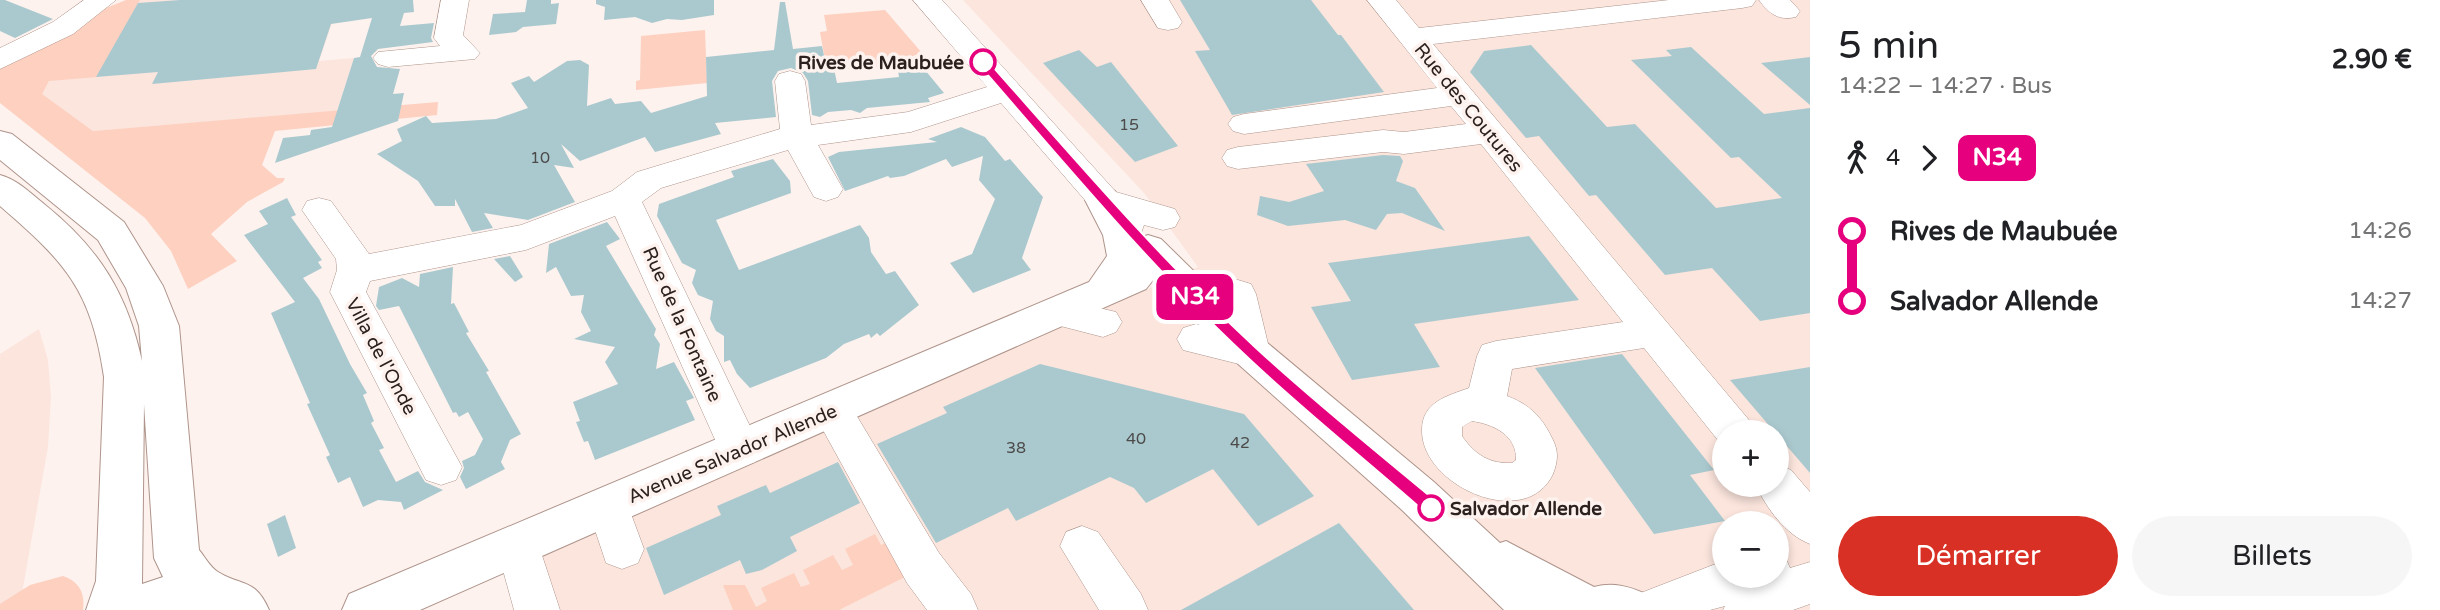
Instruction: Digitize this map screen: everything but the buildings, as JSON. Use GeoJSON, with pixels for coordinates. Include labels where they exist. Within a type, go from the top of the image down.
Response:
{"type":"FeatureCollection","features":[{"type":"Feature","properties":{"kind":"main road"},"geometry":{"type":"LineString","coordinates":[[0,142],[111,231],[144,286],[159,326],[177,558],[198,586],[230,603]]}},
{"type":"Feature","properties":{"kind":"main road"},"geometry":{"type":"LineString","coordinates":[[0,187],[71,249],[104,301],[121,351],[124,377],[120,581],[110,610]]}},
{"type":"Feature","properties":{"kind":"main road"},"geometry":{"type":"LineString","coordinates":[[1103,200],[1121,235],[1129,273],[1185,288],[1251,352],[1467,541],[1534,610]]}},
{"type":"Feature","properties":{"kind":"main road","name":"Avenue Salvador Allende"},"geometry":{"type":"LineString","coordinates":[[366,610],[1058,312],[1129,273],[1138,292],[1185,288]]}},
{"type":"Feature","properties":{"kind":"main road"},"geometry":{"type":"LineString","coordinates":[[1467,541],[1589,610]]}},
{"type":"Feature","properties":{"kind":"main road"},"geometry":{"type":"LineString","coordinates":[[138,610],[149,604],[183,595],[230,603]]}},
{"type":"Feature","properties":{"kind":"main road"},"geometry":{"type":"LineString","coordinates":[[1595,610],[1606,607],[1629,610]]}},
{"type":"Feature","properties":{"kind":"street"},"geometry":{"type":"LineString","coordinates":[[0,60],[63,29],[102,0]]}},
{"type":"Feature","properties":{"kind":"street"},"geometry":{"type":"LineString","coordinates":[[388,58],[460,53],[456,44],[448,38],[455,0]]}},
{"type":"Feature","properties":{"kind":"street"},"geometry":{"type":"LineString","coordinates":[[1381,0],[1412,38]]}},
{"type":"Feature","properties":{"kind":"street","name":"Rue des Coutures"},"geometry":{"type":"LineString","coordinates":[[1412,38],[1742,0]]}},
{"type":"Feature","properties":{"kind":"street"},"geometry":{"type":"LineString","coordinates":[[930,1],[1103,200],[1129,273]]}},
{"type":"Feature","properties":{"kind":"street","name":"Rue des Coutures"},"geometry":{"type":"LineString","coordinates":[[1412,38],[1725,420]]}},
{"type":"Feature","properties":{"kind":"street"},"geometry":{"type":"LineString","coordinates":[[790,82],[797,136],[827,189]]}},
{"type":"Feature","properties":{"kind":"street"},"geometry":{"type":"LineString","coordinates":[[355,270],[526,237],[624,199],[649,180],[797,136],[902,124],[1009,90]]}},
{"type":"Feature","properties":{"kind":"street"},"geometry":{"type":"LineString","coordinates":[[1244,124],[1458,95]]}},
{"type":"Feature","properties":{"kind":"street"},"geometry":{"type":"LineString","coordinates":[[1238,159],[1384,141],[1404,143],[1489,132]]}},
{"type":"Feature","properties":{"kind":"street","name":"Rue de la Fontaine"},"geometry":{"type":"LineString","coordinates":[[624,199],[740,449]]}},
{"type":"Feature","properties":{"kind":"street","name":"Villa de l'Onde"},"geometry":{"type":"LineString","coordinates":[[319,209],[353,257],[355,270],[348,292],[441,467]]}},
{"type":"Feature","properties":{"kind":"street"},"geometry":{"type":"LineString","coordinates":[[1196,340],[1251,352],[1238,294]]}},
{"type":"Feature","properties":{"kind":"street"},"geometry":{"type":"LineString","coordinates":[[1485,405],[1496,356],[1654,332]]}},
{"type":"Feature","properties":{"kind":"street"},"geometry":{"type":"LineString","coordinates":[[832,410],[923,568],[955,610]]}},
{"type":"Feature","properties":{"kind":"street"},"geometry":{"type":"LineString","coordinates":[[1788,497],[1810,524]]}},
{"type":"Feature","properties":{"kind":"street"},"geometry":{"type":"LineString","coordinates":[[608,506],[622,549]]}},
{"type":"Feature","properties":{"kind":"street"},"geometry":{"type":"LineString","coordinates":[[518,545],[537,610]]}},
{"type":"Feature","properties":{"kind":"street"},"geometry":{"type":"LineString","coordinates":[[1082,546],[1125,610]]}},
{"type":"Feature","properties":{"kind":"street"},"geometry":{"type":"LineString","coordinates":[[1789,571],[1810,565]]}},
{"type":"Feature","properties":{"kind":"street"},"geometry":{"type":"LineString","coordinates":[[1746,610],[1756,600],[1810,583]]}},
{"type":"Feature","properties":{"kind":"street"},"geometry":{"type":"LineString","coordinates":[[1654,610],[1712,587]]}},
{"type":"Feature","properties":{"kind":"street"},"geometry":{"type":"LineString","coordinates":[[1762,610],[1810,603]]}},
{"type":"Feature","properties":{"kind":"shaded area"},"geometry":{"type":"Polygon","coordinates":[[[126,0],[140,0],[97,77],[49,81],[42,94],[93,131],[438,102],[437,115],[275,131],[262,165],[277,178],[285,178],[283,182],[247,202],[211,234],[237,261],[188,289],[171,251],[145,218],[0,103],[0,69],[101,10],[126,0]]]}},
{"type":"Feature","properties":{"kind":"shaded area"},"geometry":{"type":"Polygon","coordinates":[[[140,0],[294,0],[332,23],[319,61],[354,58],[337,111],[93,131],[41,94],[49,81],[117,41],[140,0]]]}},
{"type":"Feature","properties":{"kind":"shaded area"},"geometry":{"type":"Polygon","coordinates":[[[963,0],[1810,0],[1810,610],[548,610],[532,557],[1198,267],[1145,194],[963,0]]]}},
{"type":"Feature","properties":{"kind":"shaded area"},"geometry":{"type":"Polygon","coordinates":[[[885,10],[922,53],[883,66],[834,70],[832,59],[825,60],[820,32],[827,31],[824,15],[885,10]]]}},
{"type":"Feature","properties":{"kind":"shaded area"},"geometry":{"type":"Polygon","coordinates":[[[705,30],[707,83],[636,90],[636,81],[640,80],[641,36],[705,30]]]}},
{"type":"Feature","properties":{"kind":"shaded area"},"geometry":{"type":"Polygon","coordinates":[[[39,329],[48,360],[51,397],[48,447],[19,610],[0,610],[0,354],[39,329]]]}},
{"type":"Feature","properties":{"kind":"shaded area"},"geometry":{"type":"Polygon","coordinates":[[[875,534],[881,545],[891,540],[909,575],[839,610],[733,610],[723,585],[745,585],[756,607],[767,601],[761,588],[794,573],[801,587],[810,584],[803,570],[833,555],[842,570],[853,565],[845,549],[875,534]]]}},
{"type":"Feature","properties":{"kind":"shaded area"},"geometry":{"type":"Polygon","coordinates":[[[63,576],[74,581],[80,589],[83,610],[0,610],[0,604],[30,585],[63,576]]]}},
{"type":"Feature","properties":{"kind":"bus line","name":"N34"},"geometry":{"type":"LineString","coordinates":[[983,62],[1125,225],[1204,307],[1251,352],[1431,508]]}},
{"type":"Feature","properties":{"kind":"place","name":"Rives de Maubuée"},"geometry":{"type":"Point","coordinates":[983,62]}},
{"type":"Feature","properties":{"kind":"place","name":"Salvador Allende"},"geometry":{"type":"Point","coordinates":[1431,508]}}]}
